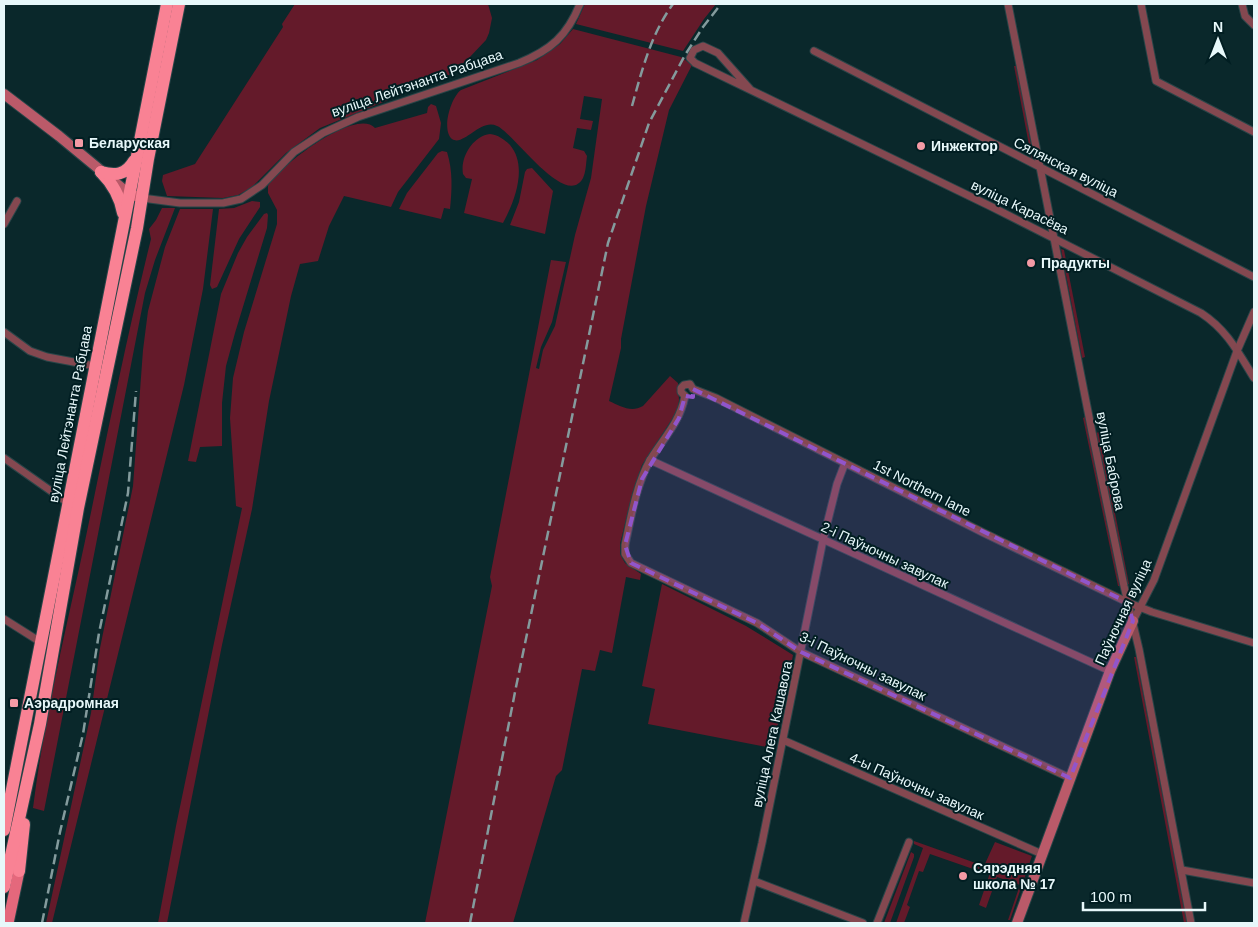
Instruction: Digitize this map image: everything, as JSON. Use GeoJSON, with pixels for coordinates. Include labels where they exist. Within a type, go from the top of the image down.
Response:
{"type":"FeatureCollection","features":[{"type":"Feature","properties":{"kind":"highway","name":"вуліца Лейтэнанта Рабцава"},"geometry":{"type":"LineString","coordinates":[[4,887],[40,724],[47,645],[68,503],[135,156],[167,4]]}},
{"type":"Feature","properties":{"kind":"highway","name":"вуліца Лейтэнанта Рабцава"},"geometry":{"type":"LineString","coordinates":[[4,830],[78,508],[142,198],[179,4]]}},
{"type":"Feature","properties":{"kind":"highway"},"geometry":{"type":"LineString","coordinates":[[101,172],[112,175],[122,173],[130,167],[135,156]]}},
{"type":"Feature","properties":{"kind":"highway"},"geometry":{"type":"LineString","coordinates":[[101,172],[114,185],[119,196],[124,218]]}},
{"type":"Feature","properties":{"kind":"highway"},"geometry":{"type":"LineString","coordinates":[[19,871],[27,784]]}},
{"type":"Feature","properties":{"kind":"highway"},"geometry":{"type":"LineString","coordinates":[[4,813],[10,799]]}},
{"type":"Feature","properties":{"kind":"main road"},"geometry":{"type":"LineString","coordinates":[[8,923],[19,871]]}},
{"type":"Feature","properties":{"kind":"street","name":"вуліца Лейтэнанта Рабцава"},"geometry":{"type":"LineString","coordinates":[[142,198],[180,203],[223,203],[241,199],[262,184],[294,152],[323,133],[358,118],[519,63],[542,53],[551,47],[564,33],[580,4]]}},
{"type":"Feature","properties":{"kind":"street","name":"вуліца Баброва"},"geometry":{"type":"LineString","coordinates":[[1008,4],[1127,602],[1140,649],[1191,923]]}},
{"type":"Feature","properties":{"kind":"street"},"geometry":{"type":"LineString","coordinates":[[1141,4],[1156,81],[1254,132]]}},
{"type":"Feature","properties":{"kind":"street"},"geometry":{"type":"LineString","coordinates":[[1242,4],[1245,16],[1254,25]]}},
{"type":"Feature","properties":{"kind":"street","name":"вуліца Карасёва"},"geometry":{"type":"LineString","coordinates":[[750,89],[714,51],[703,46],[694,50],[690,58],[692,61],[1054,238],[1201,313],[1224,330],[1254,378]]}},
{"type":"Feature","properties":{"kind":"street","name":"Сялянская вуліца"},"geometry":{"type":"LineString","coordinates":[[814,51],[1254,277]]}},
{"type":"Feature","properties":{"kind":"street"},"geometry":{"type":"LineString","coordinates":[[4,94],[128,193],[142,198]]}},
{"type":"Feature","properties":{"kind":"street"},"geometry":{"type":"LineString","coordinates":[[4,224],[17,201]]}},
{"type":"Feature","properties":{"kind":"street","name":"Паўночная вуліца"},"geometry":{"type":"LineString","coordinates":[[1017,923],[1110,671],[1159,567],[1237,351],[1254,312]]}},
{"type":"Feature","properties":{"kind":"street"},"geometry":{"type":"LineString","coordinates":[[4,332],[30,350],[47,357],[95,366]]}},
{"type":"Feature","properties":{"kind":"street","name":"1st Northern lane"},"geometry":{"type":"LineString","coordinates":[[650,460],[679,418],[685,396],[681,390],[684,385],[690,384],[693,389],[699,390],[984,534],[1140,608],[1254,643]]}},
{"type":"Feature","properties":{"kind":"street"},"geometry":{"type":"LineString","coordinates":[[4,458],[68,503]]}},
{"type":"Feature","properties":{"kind":"street","name":"2-і Паўночны завулак"},"geometry":{"type":"LineString","coordinates":[[650,460],[1110,671]]}},
{"type":"Feature","properties":{"kind":"street","name":"3-і Паўночны завулак"},"geometry":{"type":"LineString","coordinates":[[650,460],[637,495],[625,545],[625,554],[630,563],[747,618],[801,652],[1070,778]]}},
{"type":"Feature","properties":{"kind":"street","name":"вуліца Алега Кашавога"},"geometry":{"type":"LineString","coordinates":[[744,923],[823,540],[837,484],[845,463]]}},
{"type":"Feature","properties":{"kind":"street"},"geometry":{"type":"LineString","coordinates":[[4,619],[47,645]]}},
{"type":"Feature","properties":{"kind":"street","name":"4-ы Паўночны завулак"},"geometry":{"type":"LineString","coordinates":[[782,740],[1042,854]]}},
{"type":"Feature","properties":{"kind":"street"},"geometry":{"type":"LineString","coordinates":[[877,923],[909,842]]}},
{"type":"Feature","properties":{"kind":"street"},"geometry":{"type":"LineString","coordinates":[[1182,870],[1254,883]]}},
{"type":"Feature","properties":{"kind":"street"},"geometry":{"type":"LineString","coordinates":[[754,881],[864,923]]}},
{"type":"Feature","properties":{"kind":"highlighted area"},"geometry":{"type":"Polygon","coordinates":[[[693,389],[1127,602],[1133,621],[1070,778],[801,652],[757,623],[631,563],[625,545],[642,479],[679,418],[685,396],[693,397],[693,389]]]}},
{"type":"Feature","properties":{"kind":"shaded area"},"geometry":{"type":"Polygon","coordinates":[[[295,4],[488,4],[492,18],[486,40],[449,75],[320,128],[286,153],[251,188],[238,195],[223,198],[167,196],[162,181],[163,175],[195,164],[283,27],[282,24],[295,4]]]}},
{"type":"Feature","properties":{"kind":"shaded area"},"geometry":{"type":"Polygon","coordinates":[[[585,4],[716,4],[683,51],[576,24],[585,4]]]}},
{"type":"Feature","properties":{"kind":"shaded area"},"geometry":{"type":"Polygon","coordinates":[[[573,29],[681,57],[692,65],[669,110],[646,206],[621,339],[621,348],[609,401],[630,409],[639,408],[670,376],[678,383],[678,410],[642,465],[633,491],[620,544],[620,554],[625,563],[641,574],[640,580],[626,577],[612,653],[600,650],[595,671],[582,669],[562,770],[556,776],[513,923],[425,923],[492,586],[490,577],[551,260],[566,262],[552,322],[541,347],[536,368],[539,369],[543,350],[555,326],[575,235],[591,178],[602,99],[584,96],[580,119],[593,121],[591,130],[577,128],[573,148],[584,151],[587,156],[584,176],[575,185],[565,184],[553,177],[505,131],[497,126],[484,126],[457,140],[452,139],[449,135],[447,121],[454,99],[461,90],[537,60],[560,44],[573,29]]]}},
{"type":"Feature","properties":{"kind":"shaded area"},"geometry":{"type":"Polygon","coordinates":[[[1014,66],[1017,66],[1034,161],[1032,161],[1014,66]]]}},
{"type":"Feature","properties":{"kind":"shaded area"},"geometry":{"type":"Polygon","coordinates":[[[431,104],[436,106],[441,123],[439,139],[398,192],[391,207],[344,196],[329,226],[318,261],[300,264],[291,296],[269,401],[252,509],[222,645],[167,923],[158,923],[176,826],[242,508],[236,506],[230,418],[233,378],[244,332],[277,224],[277,210],[268,193],[268,186],[275,177],[302,153],[336,132],[352,125],[365,124],[375,128],[427,113],[428,107],[431,104]]]}},
{"type":"Feature","properties":{"kind":"shaded area"},"geometry":{"type":"Polygon","coordinates":[[[490,134],[496,135],[510,145],[518,163],[518,184],[512,204],[503,223],[464,213],[472,179],[466,178],[463,174],[466,154],[473,143],[490,134]]]}},
{"type":"Feature","properties":{"kind":"shaded area"},"geometry":{"type":"Polygon","coordinates":[[[442,151],[447,152],[451,173],[450,209],[444,208],[441,219],[399,209],[407,193],[438,153],[442,151]]]}},
{"type":"Feature","properties":{"kind":"shaded area"},"geometry":{"type":"Polygon","coordinates":[[[532,168],[553,191],[545,234],[510,225],[519,202],[525,172],[527,169],[532,168]]]}},
{"type":"Feature","properties":{"kind":"shaded area"},"geometry":{"type":"Polygon","coordinates":[[[252,201],[260,202],[260,207],[239,239],[217,287],[212,289],[210,285],[219,209],[234,208],[252,201]]]}},
{"type":"Feature","properties":{"kind":"shaded area"},"geometry":{"type":"Polygon","coordinates":[[[162,208],[175,208],[155,260],[145,293],[44,811],[33,808],[49,707],[151,239],[149,229],[162,208]]]}},
{"type":"Feature","properties":{"kind":"shaded area"},"geometry":{"type":"Polygon","coordinates":[[[180,209],[213,209],[203,289],[184,385],[52,923],[46,923],[91,713],[100,648],[133,486],[143,350],[148,311],[165,247],[180,209]]]}},
{"type":"Feature","properties":{"kind":"shaded area"},"geometry":{"type":"Polygon","coordinates":[[[267,213],[267,228],[226,366],[222,403],[222,446],[200,447],[196,462],[188,461],[221,294],[238,253],[247,237],[264,214],[267,213]]]}},
{"type":"Feature","properties":{"kind":"shaded area"},"geometry":{"type":"Polygon","coordinates":[[[1061,249],[1064,250],[1085,357],[1082,358],[1061,249]]]}},
{"type":"Feature","properties":{"kind":"shaded area"},"geometry":{"type":"Polygon","coordinates":[[[1085,417],[1120,586],[1118,586],[1083,418],[1085,417]]]}},
{"type":"Feature","properties":{"kind":"shaded area"},"geometry":{"type":"Polygon","coordinates":[[[1099,432],[1129,584],[1127,584],[1096,433],[1099,432]]]}},
{"type":"Feature","properties":{"kind":"shaded area"},"geometry":{"type":"Polygon","coordinates":[[[662,584],[746,626],[793,655],[772,748],[648,724],[655,689],[642,686],[662,584]]]}},
{"type":"Feature","properties":{"kind":"shaded area"},"geometry":{"type":"Polygon","coordinates":[[[1134,657],[1136,657],[1187,923],[1184,923],[1134,657]]]}},
{"type":"Feature","properties":{"kind":"shaded area"},"geometry":{"type":"Polygon","coordinates":[[[914,841],[984,866],[995,842],[1032,856],[1010,920],[1008,920],[1020,885],[997,877],[986,908],[979,905],[990,873],[930,854],[923,872],[919,871],[907,905],[910,907],[904,923],[896,923],[923,848],[914,844],[914,841]]]}},
{"type":"Feature","properties":{"kind":"shaded area"},"geometry":{"type":"Polygon","coordinates":[[[911,852],[914,854],[914,857],[890,923],[884,923],[911,852]]]}},
{"type":"Feature","properties":{"kind":"railway"},"geometry":{"type":"LineString","coordinates":[[632,106],[653,40],[673,4]]}},
{"type":"Feature","properties":{"kind":"railway"},"geometry":{"type":"LineString","coordinates":[[470,923],[516,687],[608,243],[649,123],[685,55],[721,4]]}},
{"type":"Feature","properties":{"kind":"railway"},"geometry":{"type":"LineString","coordinates":[[42,923],[60,832],[83,734],[99,633],[128,493],[136,391]]}},
{"type":"Feature","properties":{"kind":"place","name":"Беларуская"},"geometry":{"type":"Point","coordinates":[79,143]}},
{"type":"Feature","properties":{"kind":"place","name":"Инжектор"},"geometry":{"type":"Point","coordinates":[921,146]}},
{"type":"Feature","properties":{"kind":"place","name":"Прадукты"},"geometry":{"type":"Point","coordinates":[1031,263]}},
{"type":"Feature","properties":{"kind":"place","name":"Аэрадромная"},"geometry":{"type":"Point","coordinates":[14,703]}},
{"type":"Feature","properties":{"kind":"place","name":"Сярэдняя школа № 17"},"geometry":{"type":"Point","coordinates":[963,876]}}]}
